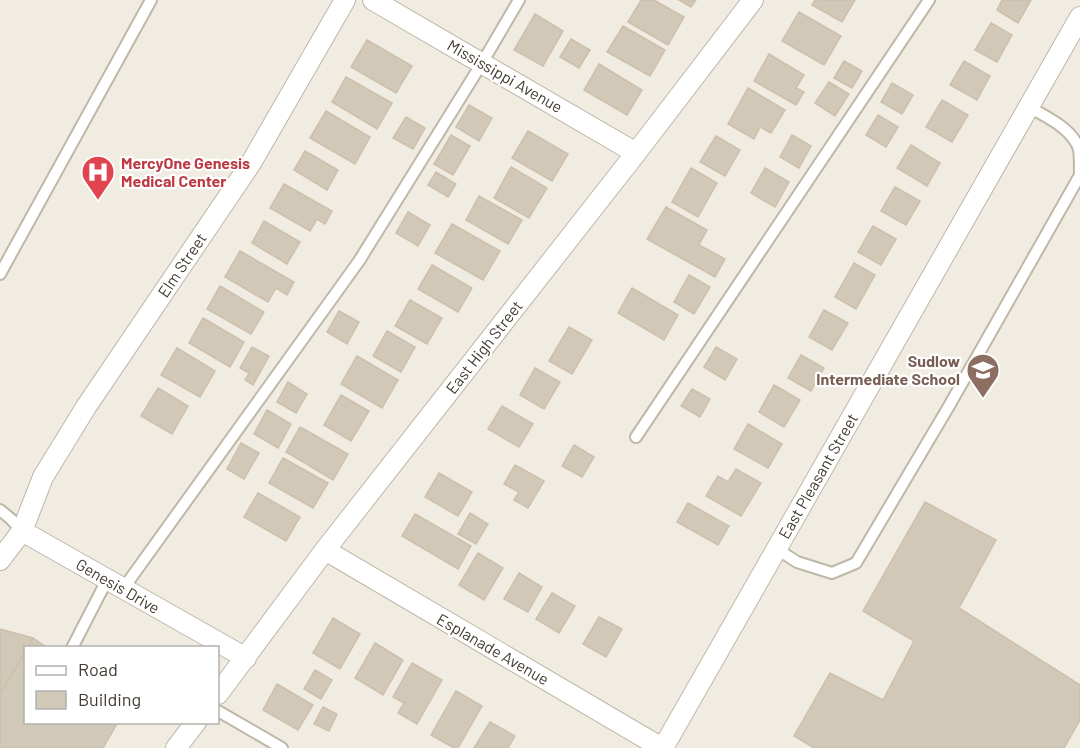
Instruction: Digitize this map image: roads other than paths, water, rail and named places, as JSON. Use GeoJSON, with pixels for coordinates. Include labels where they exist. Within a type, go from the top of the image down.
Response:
{"type":"FeatureCollection","features":[{"type":"Feature","properties":{"kind":"street","name":"Elm Street"},"geometry":{"type":"LineString","coordinates":[[22,531],[43,477],[86,407],[251,163],[345,0]]}},
{"type":"Feature","properties":{"kind":"street","name":"Mississippi Avenue"},"geometry":{"type":"LineString","coordinates":[[373,0],[636,153]]}},
{"type":"Feature","properties":{"kind":"street","name":"East High Street"},"geometry":{"type":"LineString","coordinates":[[219,693],[325,550],[753,0]]}},
{"type":"Feature","properties":{"kind":"street","name":"East Pleasant Street"},"geometry":{"type":"LineString","coordinates":[[662,748],[1080,17]]}},
{"type":"Feature","properties":{"kind":"street"},"geometry":{"type":"LineString","coordinates":[[0,560],[22,531]]}},
{"type":"Feature","properties":{"kind":"street","name":"Genesis Drive"},"geometry":{"type":"LineString","coordinates":[[22,531],[246,658]]}},
{"type":"Feature","properties":{"kind":"street","name":"Esplanade Avenue"},"geometry":{"type":"LineString","coordinates":[[325,550],[662,748]]}},
{"type":"Feature","properties":{"kind":"street"},"geometry":{"type":"LineString","coordinates":[[176,748],[195,724]]}},
{"type":"Feature","properties":{"kind":"lane"},"geometry":{"type":"LineString","coordinates":[[0,274],[151,0]]}},
{"type":"Feature","properties":{"kind":"lane"},"geometry":{"type":"LineString","coordinates":[[73,646],[115,585],[359,261],[519,0]]}},
{"type":"Feature","properties":{"kind":"lane"},"geometry":{"type":"LineString","coordinates":[[636,437],[929,0]]}},
{"type":"Feature","properties":{"kind":"lane"},"geometry":{"type":"LineString","coordinates":[[777,549],[797,562],[832,573],[856,563],[949,406],[1080,173],[1080,150],[1072,137],[1058,124],[1029,107]]}},
{"type":"Feature","properties":{"kind":"lane"},"geometry":{"type":"LineString","coordinates":[[0,510],[22,531]]}},
{"type":"Feature","properties":{"kind":"lane"},"geometry":{"type":"LineString","coordinates":[[219,712],[282,748]]}},
{"type":"Feature","properties":{"kind":"place","name":"MercyOne Genesis Medical Center"},"geometry":{"type":"Point","coordinates":[98,201]}},
{"type":"Feature","properties":{"kind":"place","name":"Sudlow Intermediate School"},"geometry":{"type":"Point","coordinates":[983,399]}}]}
